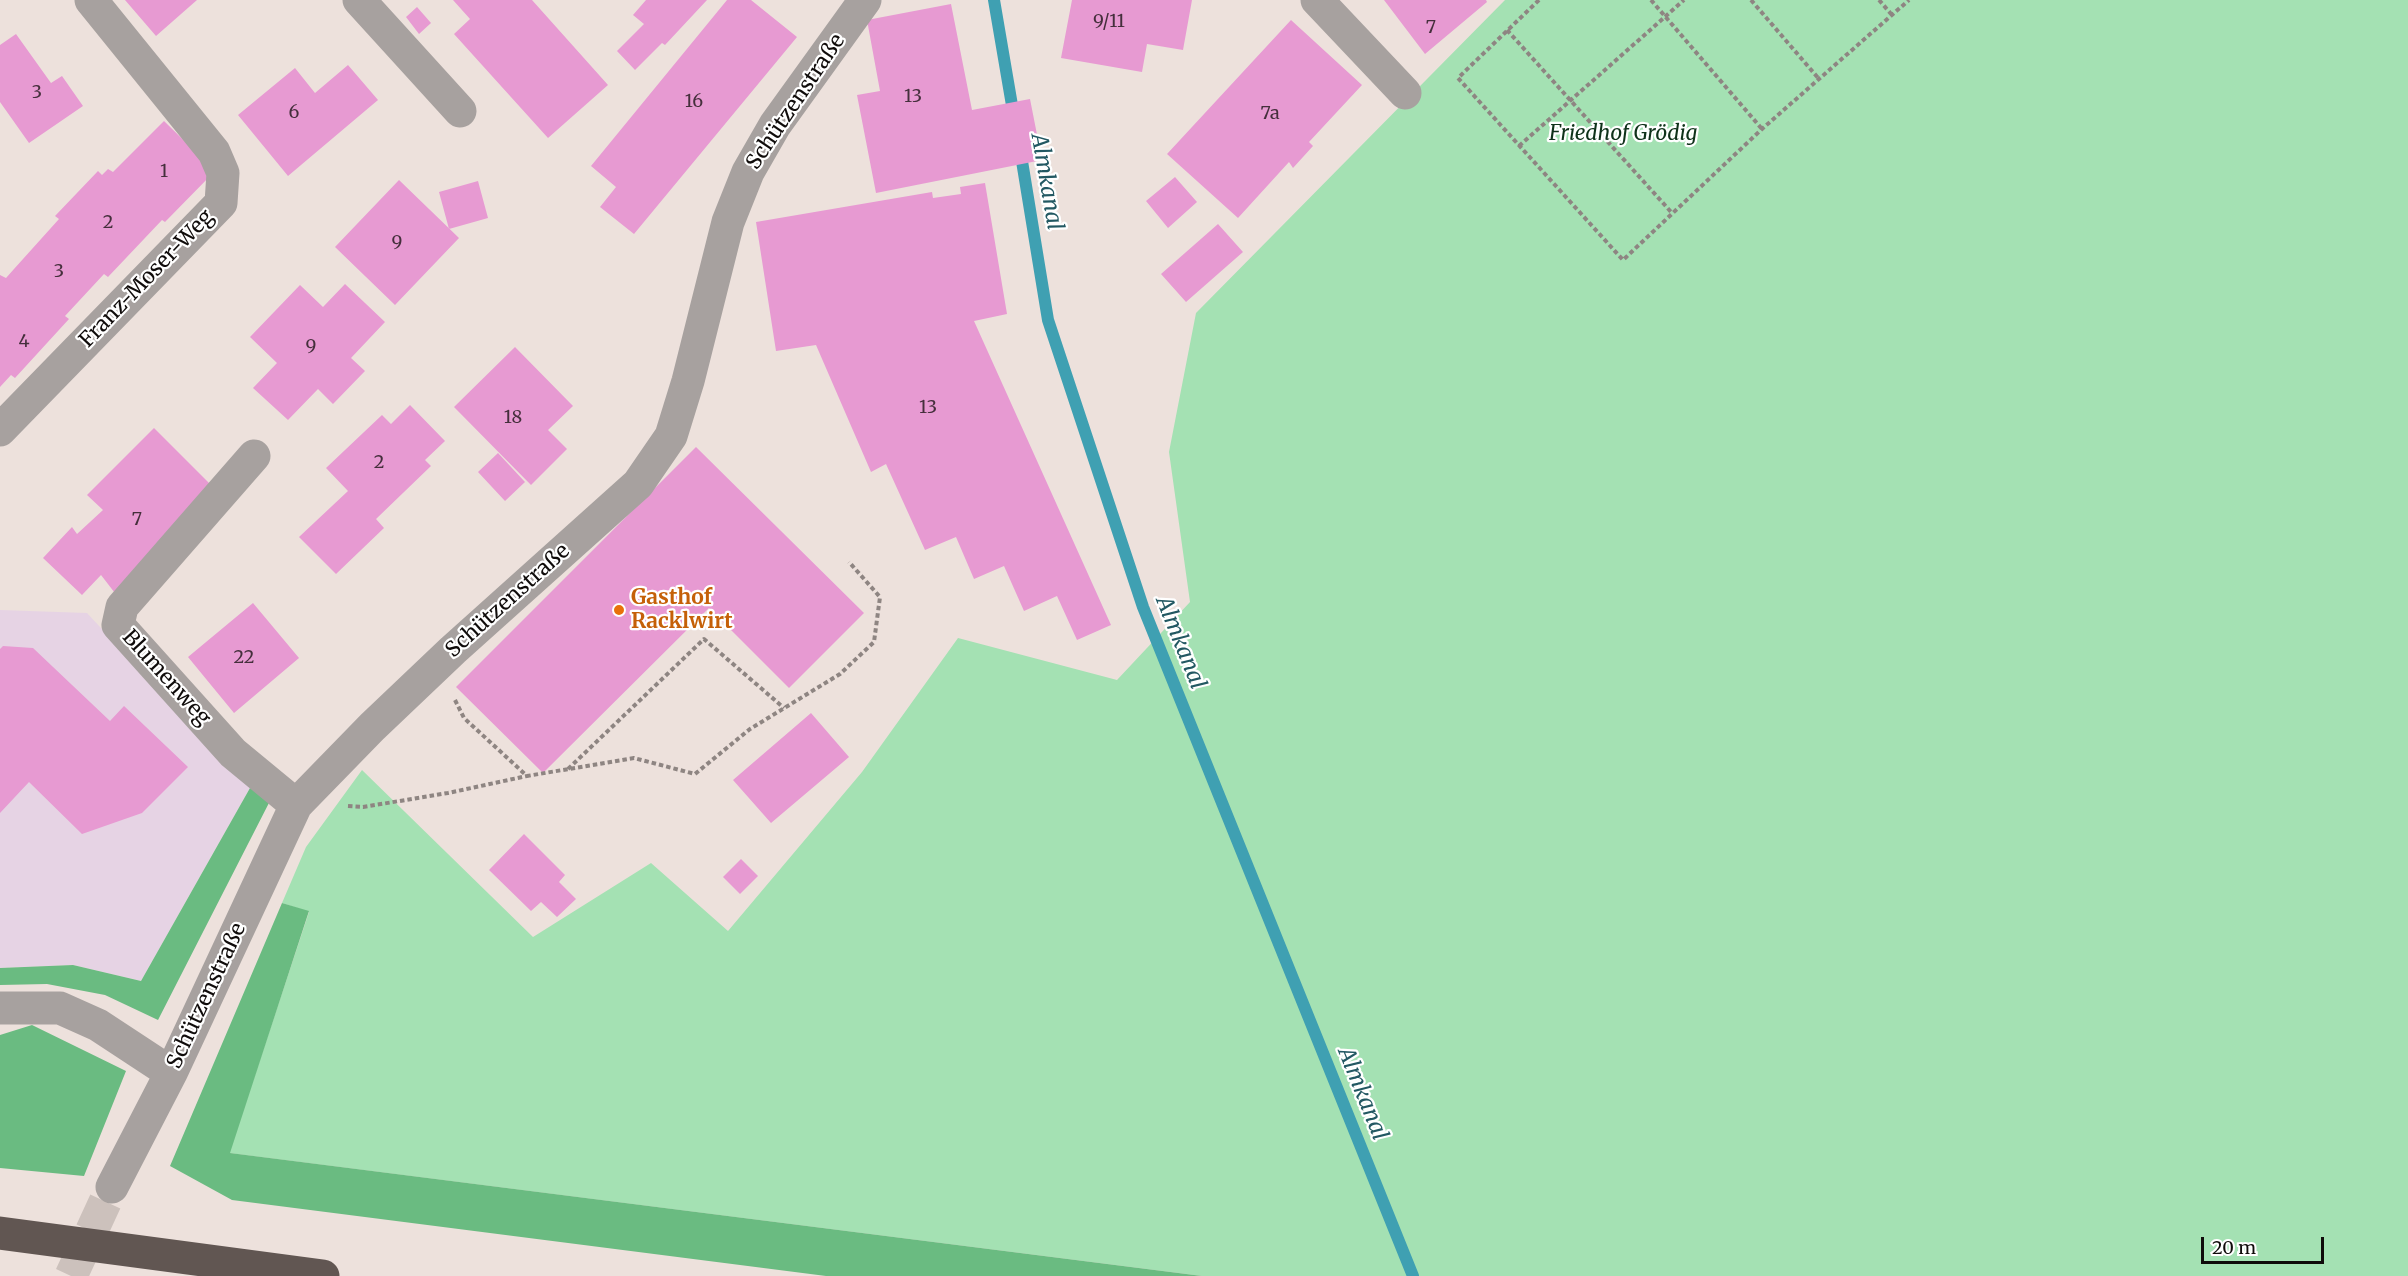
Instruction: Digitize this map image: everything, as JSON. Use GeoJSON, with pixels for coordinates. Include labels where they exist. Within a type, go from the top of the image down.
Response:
{"type":"FeatureCollection","features":[{"type":"Feature","properties":{"kind":"highway"},"geometry":{"type":"LineString","coordinates":[[0,1233],[322,1276]]}},
{"type":"Feature","properties":{"kind":"street","name":"Franz-Moser-Weg"},"geometry":{"type":"LineString","coordinates":[[0,429],[221,203],[223,173],[214,152],[91,0]]}},
{"type":"Feature","properties":{"kind":"street"},"geometry":{"type":"LineString","coordinates":[[358,0],[460,111]]}},
{"type":"Feature","properties":{"kind":"street","name":"Schützenstraße"},"geometry":{"type":"LineString","coordinates":[[112,1187],[171,1073],[296,805],[439,663],[523,585],[638,484],[671,436],[688,381],[728,222],[748,172],[776,124],[865,0]]}},
{"type":"Feature","properties":{"kind":"street"},"geometry":{"type":"LineString","coordinates":[[1317,0],[1405,93]]}},
{"type":"Feature","properties":{"kind":"street","name":"Blumenweg"},"geometry":{"type":"LineString","coordinates":[[254,456],[122,607],[118,625],[233,753],[296,805]]}},
{"type":"Feature","properties":{"kind":"street"},"geometry":{"type":"LineString","coordinates":[[3,1009],[60,1008],[98,1025],[171,1073]]}},
{"type":"Feature","properties":{"kind":"path"},"geometry":{"type":"LineString","coordinates":[[1539,0],[1458,78],[1623,260],[1762,129],[1909,0]]}},
{"type":"Feature","properties":{"kind":"path"},"geometry":{"type":"LineString","coordinates":[[1651,0],[1762,129]]}},
{"type":"Feature","properties":{"kind":"path"},"geometry":{"type":"LineString","coordinates":[[1519,146],[1684,0]]}},
{"type":"Feature","properties":{"kind":"path"},"geometry":{"type":"LineString","coordinates":[[1751,0],[1819,79]]}},
{"type":"Feature","properties":{"kind":"path"},"geometry":{"type":"LineString","coordinates":[[1879,0],[1892,15]]}},
{"type":"Feature","properties":{"kind":"path"},"geometry":{"type":"LineString","coordinates":[[1507,30],[1672,213]]}},
{"type":"Feature","properties":{"kind":"path"},"geometry":{"type":"LineString","coordinates":[[296,805],[363,807],[634,758],[694,774],[750,729],[840,674],[874,642],[880,597],[849,562]]}},
{"type":"Feature","properties":{"kind":"path"},"geometry":{"type":"LineString","coordinates":[[567,770],[704,639],[784,708]]}},
{"type":"Feature","properties":{"kind":"path"},"geometry":{"type":"LineString","coordinates":[[439,663],[464,718],[527,776]]}},
{"type":"Feature","properties":{"kind":"shaded area"},"geometry":{"type":"Polygon","coordinates":[[[0,610],[87,613],[250,788],[141,981],[73,965],[0,968],[0,610]]]}},
{"type":"Feature","properties":{"kind":"green space","name":"Friedhof Grödig"},"geometry":{"type":"Polygon","coordinates":[[[1505,0],[2408,0],[2408,1276],[1202,1276],[229,1153],[309,912],[282,903],[306,847],[362,770],[533,937],[651,863],[728,931],[862,772],[958,638],[1117,680],[1190,602],[1169,452],[1196,313],[1505,0]]]}},
{"type":"Feature","properties":{"kind":"green space"},"geometry":{"type":"Polygon","coordinates":[[[250,788],[272,797],[158,1020],[105,995],[47,984],[0,985],[0,968],[73,965],[141,981],[250,788]]]}},
{"type":"Feature","properties":{"kind":"green space"},"geometry":{"type":"Polygon","coordinates":[[[282,903],[309,911],[230,1153],[1202,1276],[826,1276],[232,1200],[170,1166],[282,903]]]}},
{"type":"Feature","properties":{"kind":"green space"},"geometry":{"type":"Polygon","coordinates":[[[32,1025],[126,1071],[84,1176],[0,1168],[0,1035],[32,1025]]]}},
{"type":"Feature","properties":{"kind":"building"},"geometry":{"type":"Polygon","coordinates":[[[125,0],[197,0],[156,36],[125,0]]]}},
{"type":"Feature","properties":{"kind":"building"},"geometry":{"type":"Polygon","coordinates":[[[453,0],[532,0],[608,85],[548,138],[454,34],[470,19],[453,0]]]}},
{"type":"Feature","properties":{"kind":"building"},"geometry":{"type":"Polygon","coordinates":[[[646,0],[707,0],[665,45],[662,43],[635,70],[617,51],[644,24],[633,15],[646,0]]]}},
{"type":"Feature","properties":{"kind":"building"},"geometry":{"type":"Polygon","coordinates":[[[727,0],[751,0],[797,37],[634,234],[600,207],[616,187],[591,166],[727,0]]]}},
{"type":"Feature","properties":{"kind":"building"},"geometry":{"type":"Polygon","coordinates":[[[1072,0],[1192,0],[1183,50],[1147,44],[1142,72],[1061,58],[1072,0]]]}},
{"type":"Feature","properties":{"kind":"building"},"geometry":{"type":"Polygon","coordinates":[[[1384,0],[1486,0],[1487,2],[1425,54],[1384,0]]]}},
{"type":"Feature","properties":{"kind":"building"},"geometry":{"type":"Polygon","coordinates":[[[951,4],[972,110],[1030,99],[1042,160],[876,193],[857,95],[880,91],[867,20],[951,4]]]}},
{"type":"Feature","properties":{"kind":"building"},"geometry":{"type":"Polygon","coordinates":[[[417,7],[431,23],[419,34],[406,17],[417,7]]]}},
{"type":"Feature","properties":{"kind":"building"},"geometry":{"type":"Polygon","coordinates":[[[1291,20],[1362,85],[1309,142],[1313,146],[1293,168],[1289,162],[1238,218],[1167,154],[1291,20]]]}},
{"type":"Feature","properties":{"kind":"building"},"geometry":{"type":"Polygon","coordinates":[[[16,34],[51,83],[62,76],[83,106],[29,143],[0,102],[0,45],[16,34]]]}},
{"type":"Feature","properties":{"kind":"building"},"geometry":{"type":"Polygon","coordinates":[[[348,65],[378,100],[288,176],[238,115],[295,68],[315,93],[348,65]]]}},
{"type":"Feature","properties":{"kind":"building"},"geometry":{"type":"Polygon","coordinates":[[[164,121],[215,171],[165,222],[162,220],[108,277],[104,274],[65,316],[69,319],[15,378],[11,375],[0,387],[0,275],[6,278],[59,219],[55,216],[98,171],[102,175],[108,169],[113,172],[164,121]]]}},
{"type":"Feature","properties":{"kind":"building"},"geometry":{"type":"Polygon","coordinates":[[[1175,177],[1197,202],[1168,228],[1146,201],[1175,177]]]}},
{"type":"Feature","properties":{"kind":"building"},"geometry":{"type":"Polygon","coordinates":[[[399,180],[459,238],[395,305],[335,247],[399,180]]]}},
{"type":"Feature","properties":{"kind":"building"},"geometry":{"type":"Polygon","coordinates":[[[478,181],[488,218],[449,229],[439,192],[478,181]]]}},
{"type":"Feature","properties":{"kind":"building"},"geometry":{"type":"Polygon","coordinates":[[[985,183],[1007,314],[974,321],[1111,625],[1077,640],[1057,596],[1024,611],[1004,566],[974,579],[956,537],[925,550],[886,464],[871,472],[816,345],[776,351],[756,222],[932,192],[933,198],[961,194],[960,187],[985,183]]]}},
{"type":"Feature","properties":{"kind":"building"},"geometry":{"type":"Polygon","coordinates":[[[1218,224],[1243,252],[1186,302],[1161,274],[1218,224]]]}},
{"type":"Feature","properties":{"kind":"building"},"geometry":{"type":"Polygon","coordinates":[[[345,284],[385,322],[351,358],[365,371],[333,404],[318,389],[288,420],[253,388],[277,363],[250,337],[300,285],[323,307],[345,284]]]}},
{"type":"Feature","properties":{"kind":"building"},"geometry":{"type":"Polygon","coordinates":[[[515,347],[573,406],[548,430],[567,449],[531,485],[454,407],[515,347]]]}},
{"type":"Feature","properties":{"kind":"building"},"geometry":{"type":"Polygon","coordinates":[[[410,405],[445,441],[425,460],[431,466],[376,519],[384,528],[336,574],[299,537],[348,491],[326,468],[382,415],[391,424],[410,405]]]}},
{"type":"Feature","properties":{"kind":"building"},"geometry":{"type":"Polygon","coordinates":[[[154,428],[214,488],[118,597],[101,575],[82,595],[43,558],[72,527],[77,534],[103,510],[87,495],[154,428]]]}},
{"type":"Feature","properties":{"kind":"building","name":"Gasthof Racklwirt"},"geometry":{"type":"Polygon","coordinates":[[[696,447],[864,613],[789,688],[709,608],[543,773],[456,687],[696,447]]]}},
{"type":"Feature","properties":{"kind":"building"},"geometry":{"type":"Polygon","coordinates":[[[498,453],[525,482],[505,501],[478,472],[498,453]]]}},
{"type":"Feature","properties":{"kind":"building"},"geometry":{"type":"Polygon","coordinates":[[[253,603],[299,658],[234,713],[188,657],[253,603]]]}},
{"type":"Feature","properties":{"kind":"building"},"geometry":{"type":"Polygon","coordinates":[[[3,646],[33,648],[110,721],[124,706],[188,767],[142,813],[82,834],[29,782],[0,813],[0,649],[3,646]]]}},
{"type":"Feature","properties":{"kind":"building"},"geometry":{"type":"Polygon","coordinates":[[[811,713],[849,757],[771,823],[733,780],[811,713]]]}},
{"type":"Feature","properties":{"kind":"building"},"geometry":{"type":"Polygon","coordinates":[[[524,834],[565,875],[559,882],[576,899],[557,917],[541,902],[531,911],[489,870],[524,834]]]}},
{"type":"Feature","properties":{"kind":"building"},"geometry":{"type":"Polygon","coordinates":[[[741,859],[758,876],[740,894],[723,877],[741,859]]]}},
{"type":"Feature","properties":{"kind":"waterway","name":"Almkanal"},"geometry":{"type":"LineString","coordinates":[[994,0],[1014,117]]}},
{"type":"Feature","properties":{"kind":"waterway","name":"Almkanal"},"geometry":{"type":"LineString","coordinates":[[1020,149],[1048,320],[1143,607],[1413,1276]]}},
{"type":"Feature","properties":{"kind":"tunnel"},"geometry":{"type":"LineString","coordinates":[[71,1276],[112,1187]]}},
{"type":"Feature","properties":{"kind":"place","name":"Gasthof Racklwirt"},"geometry":{"type":"Point","coordinates":[619,610]}}]}
